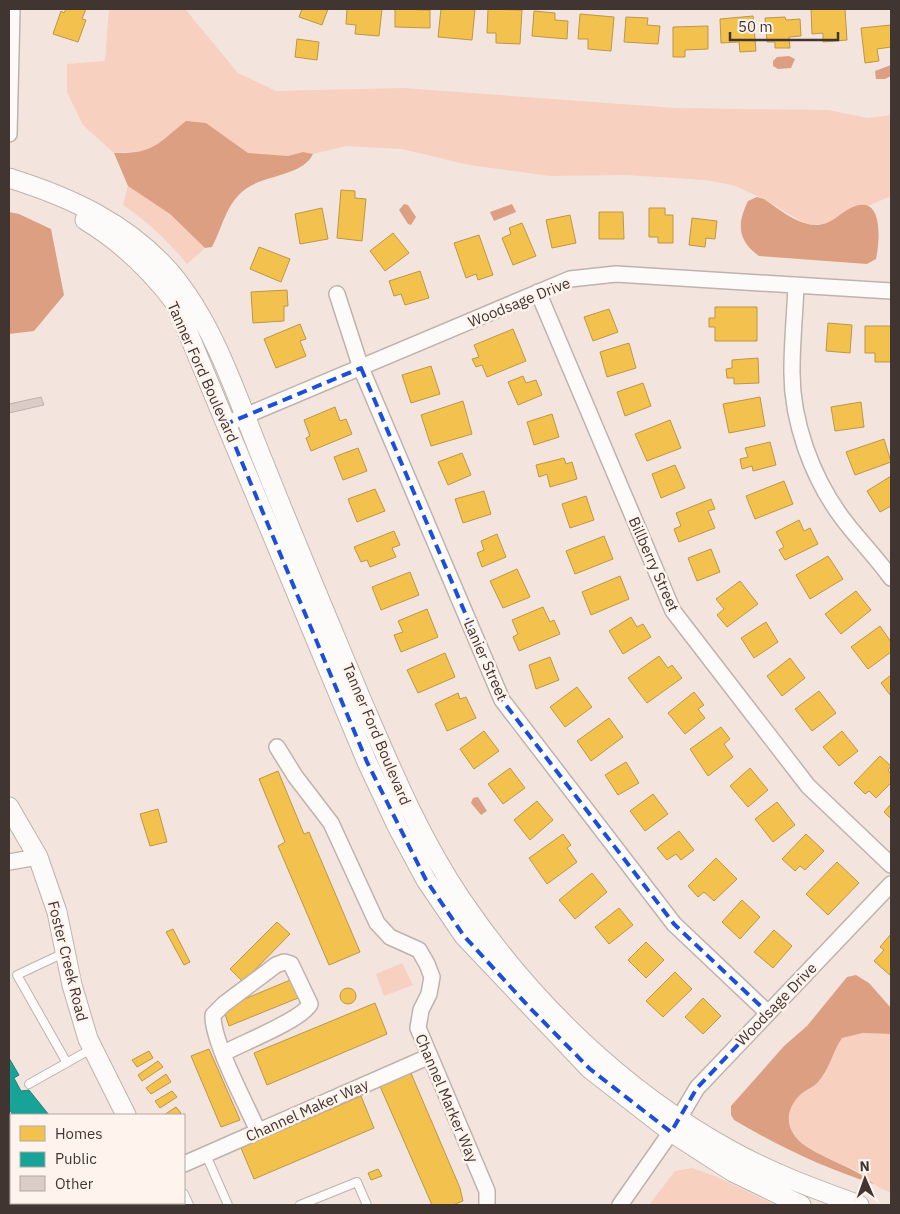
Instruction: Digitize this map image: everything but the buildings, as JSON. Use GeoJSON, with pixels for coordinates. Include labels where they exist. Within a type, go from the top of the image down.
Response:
{"type":"FeatureCollection","features":[{"type":"Feature","properties":{"kind":"street"},"geometry":{"type":"LineString","coordinates":[[9,134],[12,9]]}},
{"type":"Feature","properties":{"kind":"street","name":"Tanner Ford Boulevard"},"geometry":{"type":"LineString","coordinates":[[9,178],[72,200],[117,224],[168,270],[188,295],[220,356],[300,554],[406,803],[460,898],[488,937],[566,1027],[675,1125],[733,1172],[801,1205]]}},
{"type":"Feature","properties":{"kind":"street","name":"Tanner Ford Boulevard"},"geometry":{"type":"LineString","coordinates":[[9,192],[47,203],[81,217],[135,256],[160,282],[176,304],[367,762],[396,826],[426,880],[464,936],[529,1007],[590,1069],[675,1125],[792,1180],[859,1205]]}},
{"type":"Feature","properties":{"kind":"street","name":"Woodsage Drive"},"geometry":{"type":"LineString","coordinates":[[226,424],[570,280],[616,274],[891,291]]}},
{"type":"Feature","properties":{"kind":"street"},"geometry":{"type":"LineString","coordinates":[[796,285],[792,370],[796,413],[807,449],[820,483],[842,518],[889,569]]}},
{"type":"Feature","properties":{"kind":"street","name":"Billberry Street"},"geometry":{"type":"LineString","coordinates":[[538,292],[673,611],[808,786],[891,865]]}},
{"type":"Feature","properties":{"kind":"street","name":"Lanier Street"},"geometry":{"type":"LineString","coordinates":[[337,294],[361,368],[502,700],[674,924],[768,1013]]}},
{"type":"Feature","properties":{"kind":"street","name":"Channel Marker Way"},"geometry":{"type":"LineString","coordinates":[[277,747],[295,776],[331,823],[376,923],[390,937],[419,950],[432,977],[429,994],[420,1010],[418,1028],[487,1192],[487,1205]]}},
{"type":"Feature","properties":{"kind":"street","name":"Foster Creek Road"},"geometry":{"type":"LineString","coordinates":[[9,807],[38,857],[57,912],[72,985],[93,1048],[126,1114]]}},
{"type":"Feature","properties":{"kind":"street"},"geometry":{"type":"LineString","coordinates":[[9,862],[38,857]]}},
{"type":"Feature","properties":{"kind":"street","name":"Woodsage Drive"},"geometry":{"type":"LineString","coordinates":[[620,1205],[675,1125],[697,1088],[891,884]]}},
{"type":"Feature","properties":{"kind":"street"},"geometry":{"type":"LineString","coordinates":[[224,1053],[307,1010],[310,1004],[291,964],[284,962],[276,965],[224,1004],[213,1015],[213,1026],[224,1053],[258,1131]]}},
{"type":"Feature","properties":{"kind":"street","name":"Channel Maker Way"},"geometry":{"type":"LineString","coordinates":[[185,1164],[430,1056]]}},
{"type":"Feature","properties":{"kind":"lane"},"geometry":{"type":"LineString","coordinates":[[9,980],[66,953]]}},
{"type":"Feature","properties":{"kind":"lane"},"geometry":{"type":"LineString","coordinates":[[17,975],[67,1063]]}},
{"type":"Feature","properties":{"kind":"lane"},"geometry":{"type":"LineString","coordinates":[[30,1084],[93,1048]]}},
{"type":"Feature","properties":{"kind":"lane"},"geometry":{"type":"LineString","coordinates":[[206,1155],[228,1205]]}},
{"type":"Feature","properties":{"kind":"lane"},"geometry":{"type":"LineString","coordinates":[[300,1205],[357,1182],[367,1205]]}},
{"type":"Feature","properties":{"kind":"highlighted area"},"geometry":{"type":"Polygon","coordinates":[[[361,368],[502,700],[674,924],[768,1013],[697,1088],[671,1132],[590,1069],[529,1007],[464,936],[426,880],[367,762],[226,424],[361,368]]]}},
{"type":"Feature","properties":{"kind":"shaded area"},"geometry":{"type":"Polygon","coordinates":[[[109,9],[185,9],[238,73],[276,91],[403,88],[676,108],[828,110],[868,118],[891,115],[891,196],[868,206],[858,206],[832,222],[814,225],[802,222],[764,199],[733,185],[705,180],[626,175],[550,176],[469,165],[402,149],[346,146],[313,154],[303,152],[288,156],[257,155],[248,153],[206,123],[167,138],[146,151],[114,153],[83,125],[67,92],[67,64],[105,61],[109,9]]]}},
{"type":"Feature","properties":{"kind":"shaded area"},"geometry":{"type":"Polygon","coordinates":[[[789,56],[795,59],[791,68],[778,69],[773,66],[773,61],[777,57],[789,56]]]}},
{"type":"Feature","properties":{"kind":"shaded area"},"geometry":{"type":"Polygon","coordinates":[[[891,65],[891,76],[885,79],[876,79],[875,71],[891,65]]]}},
{"type":"Feature","properties":{"kind":"shaded area"},"geometry":{"type":"Polygon","coordinates":[[[186,121],[206,123],[248,153],[288,156],[303,152],[313,154],[300,167],[251,185],[243,191],[228,210],[212,247],[205,248],[170,214],[128,186],[114,153],[138,152],[154,146],[186,121]]]}},
{"type":"Feature","properties":{"kind":"shaded area"},"geometry":{"type":"Polygon","coordinates":[[[128,186],[170,214],[205,248],[187,264],[157,232],[123,205],[128,186]]]}},
{"type":"Feature","properties":{"kind":"shaded area"},"geometry":{"type":"Polygon","coordinates":[[[757,197],[764,199],[794,219],[815,225],[829,222],[849,209],[860,205],[869,206],[874,211],[877,220],[878,240],[876,259],[867,264],[759,256],[746,244],[741,231],[744,209],[748,201],[757,197]]]}},
{"type":"Feature","properties":{"kind":"shaded area"},"geometry":{"type":"Polygon","coordinates":[[[404,204],[408,205],[416,217],[411,225],[408,224],[399,210],[404,204]]]}},
{"type":"Feature","properties":{"kind":"shaded area"},"geometry":{"type":"Polygon","coordinates":[[[512,204],[516,212],[494,221],[490,212],[512,204]]]}},
{"type":"Feature","properties":{"kind":"shaded area"},"geometry":{"type":"Polygon","coordinates":[[[9,212],[19,214],[51,229],[64,295],[34,331],[9,334],[9,212]]]}},
{"type":"Feature","properties":{"kind":"shaded area"},"geometry":{"type":"Polygon","coordinates":[[[478,797],[487,811],[481,815],[471,803],[473,798],[478,797]]]}},
{"type":"Feature","properties":{"kind":"shaded area"},"geometry":{"type":"Polygon","coordinates":[[[402,963],[413,985],[384,996],[376,974],[402,963]]]}},
{"type":"Feature","properties":{"kind":"shaded area"},"geometry":{"type":"Polygon","coordinates":[[[856,975],[869,983],[891,1008],[891,1034],[863,1033],[842,1038],[822,1077],[816,1084],[801,1094],[794,1103],[790,1110],[789,1123],[791,1130],[800,1142],[858,1173],[874,1184],[820,1164],[785,1148],[734,1120],[731,1115],[731,1106],[784,1046],[807,1026],[847,977],[856,975]]]}},
{"type":"Feature","properties":{"kind":"shaded area"},"geometry":{"type":"Polygon","coordinates":[[[863,1033],[891,1034],[891,1193],[876,1185],[859,1172],[810,1149],[791,1131],[787,1120],[793,1102],[828,1071],[822,1076],[842,1038],[863,1033]]]}},
{"type":"Feature","properties":{"kind":"shaded area"},"geometry":{"type":"Polygon","coordinates":[[[692,1168],[715,1176],[775,1205],[649,1205],[675,1171],[692,1168]]]}}]}
